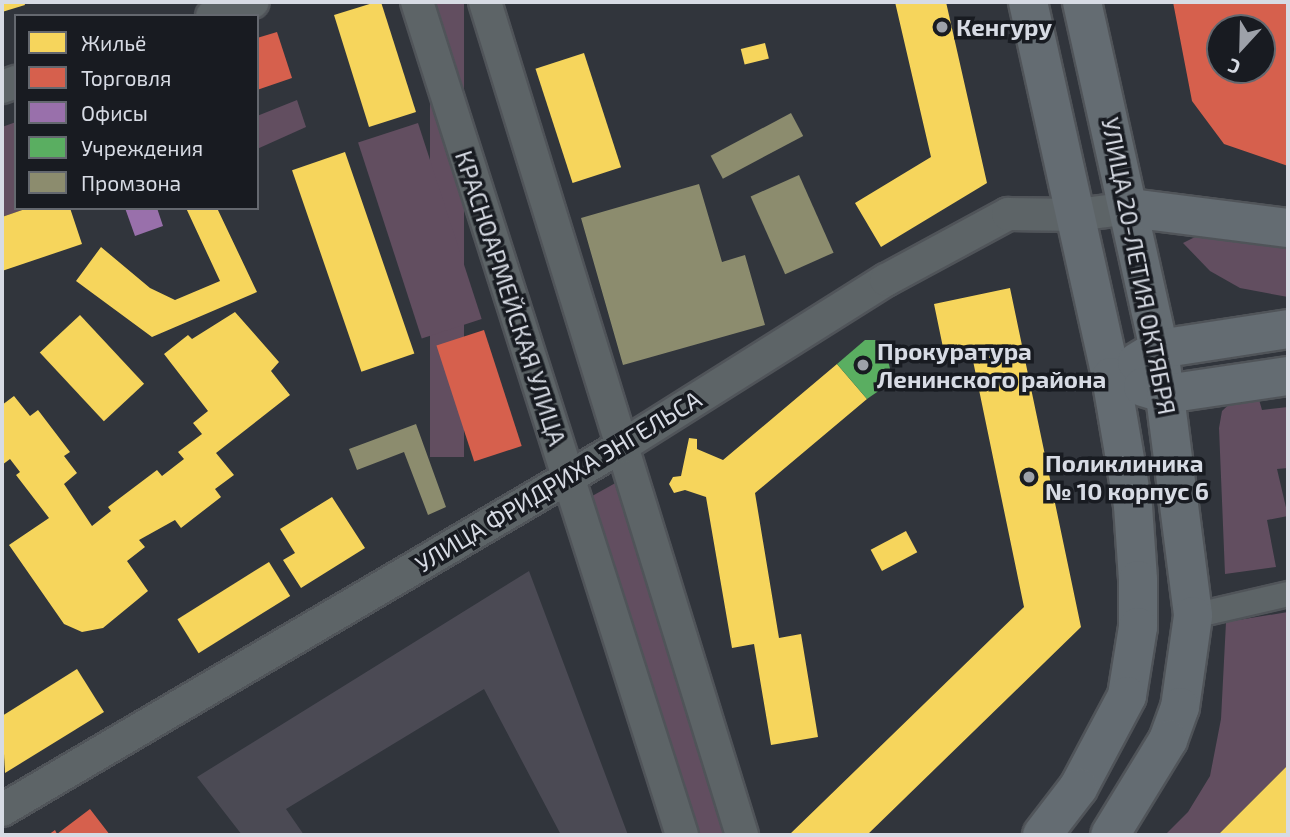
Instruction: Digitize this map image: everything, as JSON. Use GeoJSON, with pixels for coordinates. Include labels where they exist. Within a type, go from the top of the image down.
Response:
{"type":"FeatureCollection","features":[{"type":"Feature","properties":{"kind":"main road","name":"УЛИЦА 20-ЛЕТИЯ ОКТЯБРЯ"},"geometry":{"type":"LineString","coordinates":[[1028,2],[1111,377],[1133,506],[1138,580],[1138,627],[1127,696],[1078,788],[1042,835]]}},
{"type":"Feature","properties":{"kind":"main road","name":"УЛИЦА 20-ЛЕТИЯ ОКТЯБРЯ"},"geometry":{"type":"LineString","coordinates":[[1082,2],[1130,208],[1159,349],[1193,616],[1180,707],[1168,740],[1110,835]]}},
{"type":"Feature","properties":{"kind":"main road"},"geometry":{"type":"LineString","coordinates":[[1130,208],[1288,228]]}},
{"type":"Feature","properties":{"kind":"main road"},"geometry":{"type":"LineString","coordinates":[[1111,377],[1159,349],[1288,329]]}},
{"type":"Feature","properties":{"kind":"main road"},"geometry":{"type":"LineString","coordinates":[[1111,377],[1166,394],[1288,376]]}},
{"type":"Feature","properties":{"kind":"street"},"geometry":{"type":"LineString","coordinates":[[218,14],[253,2]]}},
{"type":"Feature","properties":{"kind":"street","name":"КРАСНОАРМЕЙСКАЯ УЛИЦА"},"geometry":{"type":"LineString","coordinates":[[417,2],[681,835]]}},
{"type":"Feature","properties":{"kind":"street"},"geometry":{"type":"LineString","coordinates":[[485,2],[742,835]]}},
{"type":"Feature","properties":{"kind":"street","name":"УЛИЦА ФРИДРИХА ЭНГЕЛЬСА"},"geometry":{"type":"LineString","coordinates":[[2,810],[622,446],[886,280],[1009,214],[1076,215],[1130,208]]}},
{"type":"Feature","properties":{"kind":"street"},"geometry":{"type":"LineString","coordinates":[[1193,616],[1288,594]]}},
{"type":"Feature","properties":{"kind":"shaded area"},"geometry":{"type":"Polygon","coordinates":[[[430,2],[464,2],[464,457],[430,457],[430,2]]]}},
{"type":"Feature","properties":{"kind":"shaded area"},"geometry":{"type":"Polygon","coordinates":[[[297,100],[306,127],[259,148],[259,115],[297,100]]]}},
{"type":"Feature","properties":{"kind":"shaded area"},"geometry":{"type":"Polygon","coordinates":[[[14,123],[14,210],[22,210],[2,217],[2,127],[14,123]]]}},
{"type":"Feature","properties":{"kind":"shaded area"},"geometry":{"type":"Polygon","coordinates":[[[418,123],[482,319],[422,338],[358,142],[418,123]]]}},
{"type":"Feature","properties":{"kind":"shaded area"},"geometry":{"type":"Polygon","coordinates":[[[1199,235],[1288,245],[1288,297],[1240,288],[1210,271],[1183,243],[1199,235]]]}},
{"type":"Feature","properties":{"kind":"shaded area"},"geometry":{"type":"Polygon","coordinates":[[[1256,389],[1262,410],[1288,407],[1288,468],[1277,469],[1288,516],[1267,520],[1276,567],[1225,574],[1219,428],[1222,411],[1237,397],[1256,389]]]}},
{"type":"Feature","properties":{"kind":"shaded area"},"geometry":{"type":"Polygon","coordinates":[[[619,481],[728,835],[695,835],[585,500],[619,481]]]}},
{"type":"Feature","properties":{"kind":"shaded area"},"geometry":{"type":"Polygon","coordinates":[[[1288,612],[1288,765],[1218,835],[1165,835],[1188,812],[1210,776],[1221,719],[1226,622],[1288,612]]]}},
{"type":"Feature","properties":{"kind":"building: Жильё"},"geometry":{"type":"Polygon","coordinates":[[[2,2],[24,2],[25,5],[2,12],[2,2]]]}},
{"type":"Feature","properties":{"kind":"building: Жильё"},"geometry":{"type":"Polygon","coordinates":[[[381,2],[416,112],[369,127],[334,15],[381,2]]]}},
{"type":"Feature","properties":{"kind":"building: Жильё"},"geometry":{"type":"Polygon","coordinates":[[[895,2],[946,2],[987,183],[881,247],[855,203],[931,157],[895,2]]]}},
{"type":"Feature","properties":{"kind":"building: Жильё"},"geometry":{"type":"Polygon","coordinates":[[[765,43],[769,59],[745,65],[741,49],[765,43]]]}},
{"type":"Feature","properties":{"kind":"building: Жильё"},"geometry":{"type":"Polygon","coordinates":[[[584,53],[621,167],[573,183],[535,69],[584,53]]]}},
{"type":"Feature","properties":{"kind":"building: Жильё"},"geometry":{"type":"Polygon","coordinates":[[[345,152],[414,353],[361,372],[292,170],[345,152]]]}},
{"type":"Feature","properties":{"kind":"building: Жильё"},"geometry":{"type":"Polygon","coordinates":[[[22,210],[71,210],[82,244],[2,271],[2,217],[22,210]]]}},
{"type":"Feature","properties":{"kind":"building: Жильё"},"geometry":{"type":"Polygon","coordinates":[[[187,210],[218,210],[257,292],[152,337],[76,281],[101,247],[150,288],[175,300],[220,281],[187,210]]]}},
{"type":"Feature","properties":{"kind":"building: Жильё"},"geometry":{"type":"Polygon","coordinates":[[[1010,288],[1081,627],[867,835],[789,835],[1024,607],[972,356],[946,362],[934,304],[1010,288]]]}},
{"type":"Feature","properties":{"kind":"building: Жильё"},"geometry":{"type":"Polygon","coordinates":[[[235,312],[279,362],[271,371],[290,395],[216,453],[234,475],[215,489],[221,497],[181,528],[175,520],[139,540],[145,547],[127,561],[148,591],[103,628],[82,632],[64,624],[9,545],[49,518],[16,475],[20,472],[10,459],[2,465],[2,405],[14,396],[30,416],[38,410],[70,452],[64,456],[77,473],[64,484],[92,526],[111,511],[108,507],[157,470],[162,476],[184,459],[178,452],[202,434],[193,423],[208,411],[164,354],[188,335],[192,339],[235,312]]]}},
{"type":"Feature","properties":{"kind":"building: Жильё"},"geometry":{"type":"Polygon","coordinates":[[[80,315],[144,384],[104,421],[40,353],[80,315]]]}},
{"type":"Feature","properties":{"kind":"building: Жильё"},"geometry":{"type":"Polygon","coordinates":[[[837,364],[867,399],[755,493],[779,638],[801,634],[818,737],[771,745],[754,644],[732,648],[706,497],[685,490],[674,493],[669,484],[673,477],[681,476],[689,438],[697,439],[697,449],[723,460],[837,364]]]}},
{"type":"Feature","properties":{"kind":"building: Жильё"},"geometry":{"type":"Polygon","coordinates":[[[332,497],[365,548],[301,588],[283,560],[295,553],[280,529],[332,497]]]}},
{"type":"Feature","properties":{"kind":"building: Жильё"},"geometry":{"type":"Polygon","coordinates":[[[906,531],[917,552],[882,571],[871,550],[906,531]]]}},
{"type":"Feature","properties":{"kind":"building: Жильё"},"geometry":{"type":"Polygon","coordinates":[[[269,562],[290,596],[199,653],[177,619],[269,562]]]}},
{"type":"Feature","properties":{"kind":"building: Жильё"},"geometry":{"type":"Polygon","coordinates":[[[77,669],[104,712],[5,773],[2,716],[77,669]]]}},
{"type":"Feature","properties":{"kind":"building: Жильё"},"geometry":{"type":"Polygon","coordinates":[[[1288,765],[1288,835],[1218,835],[1288,765]]]}},
{"type":"Feature","properties":{"kind":"building: Торговля"},"geometry":{"type":"Polygon","coordinates":[[[1173,2],[1288,2],[1288,166],[1224,144],[1192,101],[1173,2]]]}},
{"type":"Feature","properties":{"kind":"building: Торговля"},"geometry":{"type":"Polygon","coordinates":[[[277,32],[292,78],[259,89],[259,37],[277,32]]]}},
{"type":"Feature","properties":{"kind":"building: Торговля"},"geometry":{"type":"Polygon","coordinates":[[[484,330],[522,446],[474,461],[436,345],[484,330]]]}},
{"type":"Feature","properties":{"kind":"building: Торговля"},"geometry":{"type":"Polygon","coordinates":[[[90,809],[110,835],[48,835],[55,830],[57,834],[90,809]]]}},
{"type":"Feature","properties":{"kind":"building: Офисы"},"geometry":{"type":"Polygon","coordinates":[[[126,210],[158,210],[163,226],[135,236],[126,210]]]}},
{"type":"Feature","properties":{"kind":"building: Учреждения"},"geometry":{"type":"Polygon","coordinates":[[[865,340],[875,340],[885,348],[893,381],[867,399],[837,364],[865,340]]]}},
{"type":"Feature","properties":{"kind":"building: Промзона"},"geometry":{"type":"Polygon","coordinates":[[[791,113],[803,136],[723,179],[711,156],[791,113]]]}},
{"type":"Feature","properties":{"kind":"building: Промзона"},"geometry":{"type":"Polygon","coordinates":[[[799,175],[834,253],[785,274],[751,197],[799,175]]]}},
{"type":"Feature","properties":{"kind":"building: Промзона"},"geometry":{"type":"Polygon","coordinates":[[[699,184],[722,262],[745,255],[765,325],[623,365],[581,218],[699,184]]]}},
{"type":"Feature","properties":{"kind":"building: Промзона"},"geometry":{"type":"Polygon","coordinates":[[[416,424],[446,507],[428,515],[404,452],[357,470],[349,449],[416,424]]]}},
{"type":"Feature","properties":{"kind":"building: Прочее"},"geometry":{"type":"Polygon","coordinates":[[[529,571],[628,835],[561,835],[484,689],[286,809],[304,835],[242,835],[197,777],[529,571]]]}},
{"type":"Feature","properties":{"kind":"place","name":"Кенгуру"},"geometry":{"type":"Point","coordinates":[942,27]}},
{"type":"Feature","properties":{"kind":"place","name":"Прокуратура Ленинского района"},"geometry":{"type":"Point","coordinates":[863,365]}},
{"type":"Feature","properties":{"kind":"place","name":"Поликлиника № 10 корпус 6"},"geometry":{"type":"Point","coordinates":[1029,477]}}]}
